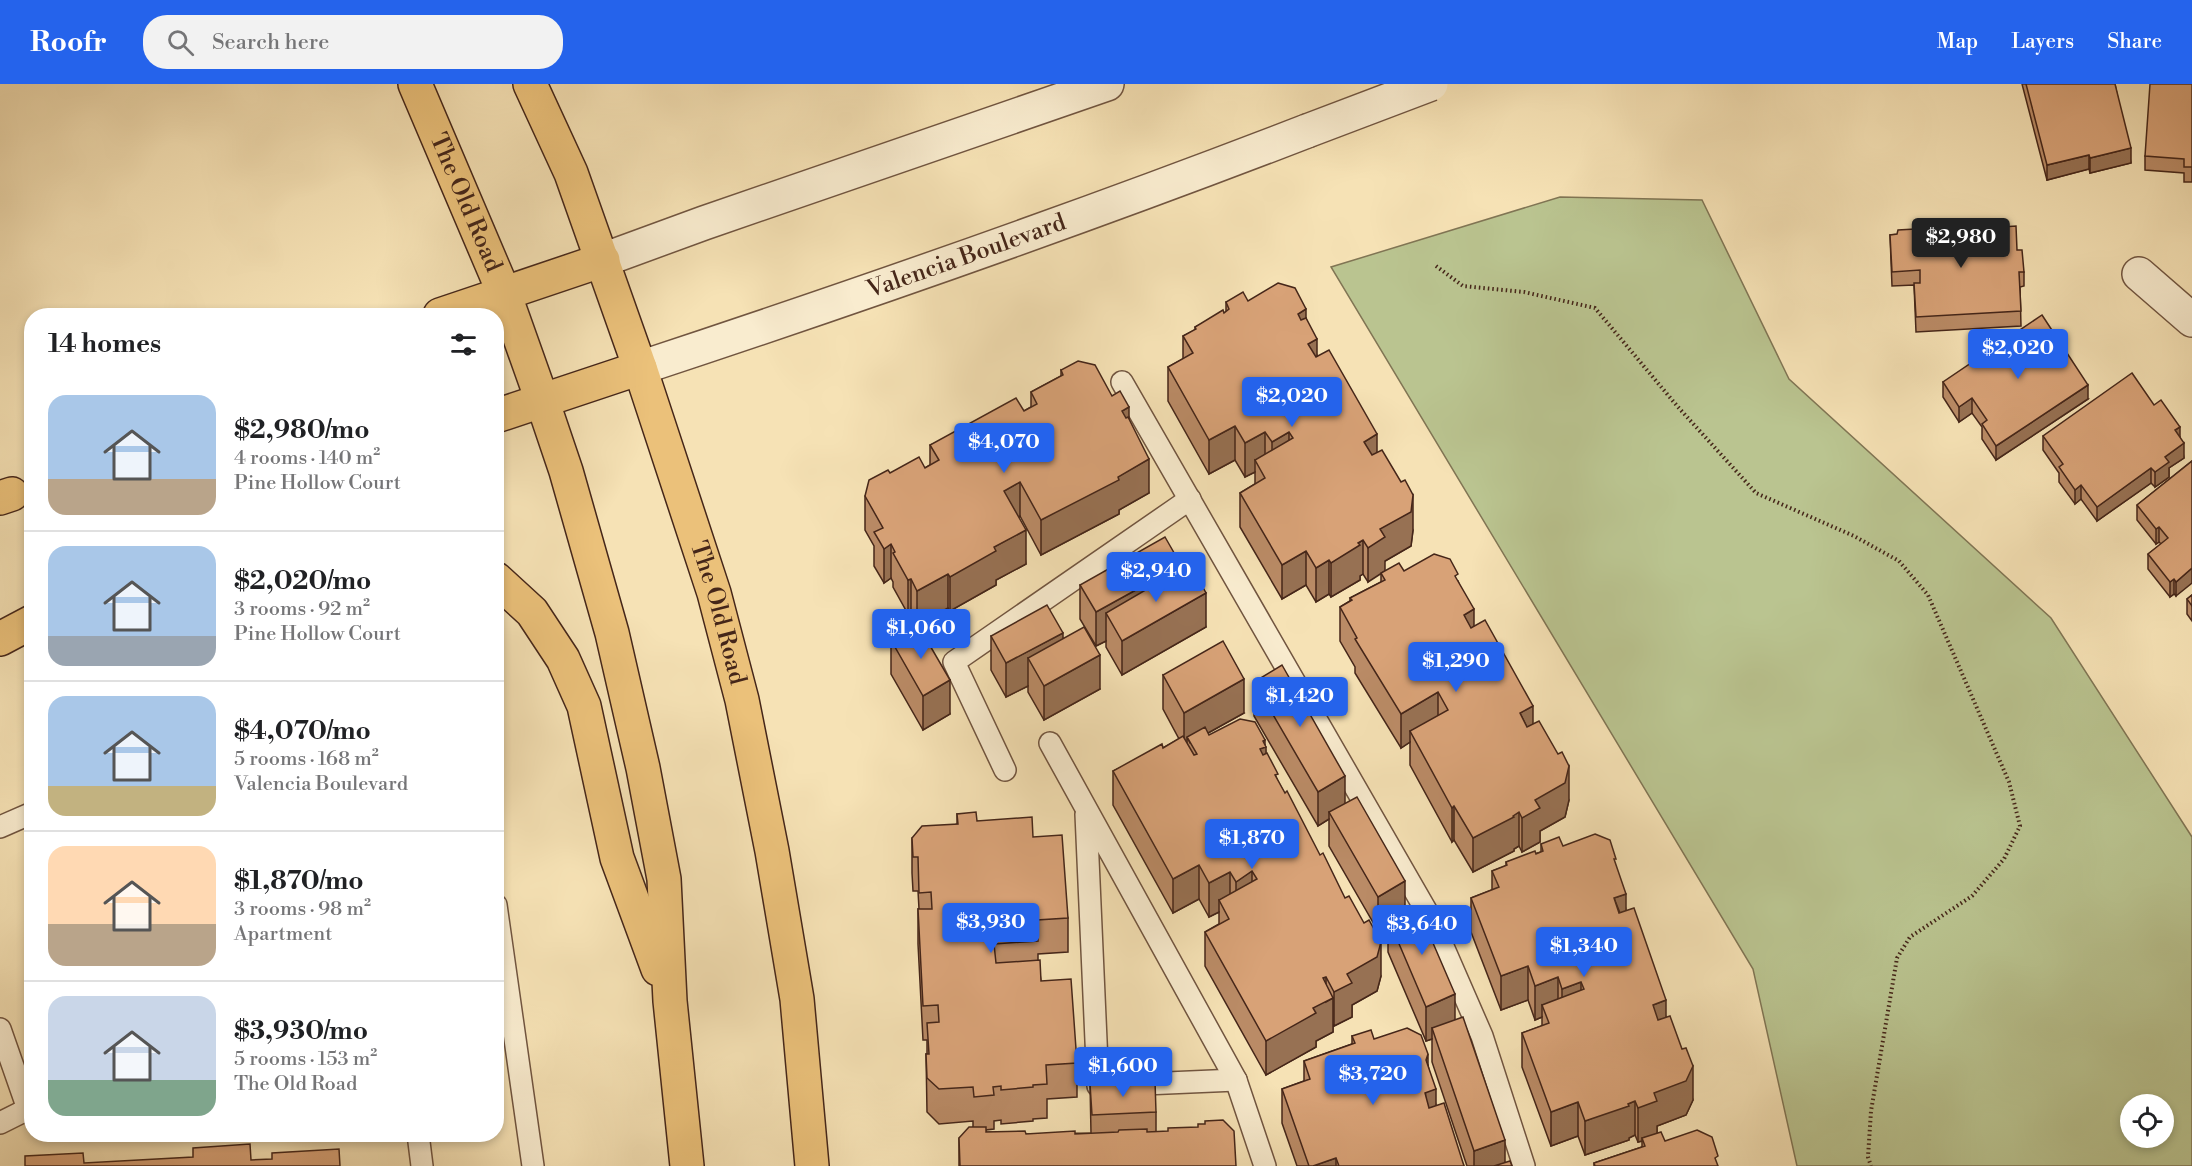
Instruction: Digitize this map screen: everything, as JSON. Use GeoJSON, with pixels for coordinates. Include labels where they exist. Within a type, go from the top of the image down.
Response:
{"type":"FeatureCollection","features":[{"type":"Feature","properties":{"kind":"main road","name":"The Old Road"},"geometry":{"type":"LineString","coordinates":[[415,84],[504,293],[566,471],[612,633],[643,768],[664,879],[670,1001],[687,1166]]}},
{"type":"Feature","properties":{"kind":"main road","name":"The Old Road"},"geometry":{"type":"LineString","coordinates":[[530,84],[571,172],[603,260],[714,593],[742,700],[772,851],[797,999],[812,1166]]}},
{"type":"Feature","properties":{"kind":"main road"},"geometry":{"type":"LineString","coordinates":[[460,308],[603,260]]}},
{"type":"Feature","properties":{"kind":"main road","name":"Valencia Boulevard"},"geometry":{"type":"LineString","coordinates":[[504,413],[640,368]]}},
{"type":"Feature","properties":{"kind":"main road"},"geometry":{"type":"LineString","coordinates":[[504,586],[532,612],[563,659],[584,706],[617,858],[670,1001]]}},
{"type":"Feature","properties":{"kind":"main road"},"geometry":{"type":"LineString","coordinates":[[0,639],[24,626]]}},
{"type":"Feature","properties":{"kind":"street"},"geometry":{"type":"LineString","coordinates":[[603,260],[1107,84]]}},
{"type":"Feature","properties":{"kind":"street","name":"Valencia Boulevard"},"geometry":{"type":"LineString","coordinates":[[640,368],[853,297],[1134,198],[1431,84]]}},
{"type":"Feature","properties":{"kind":"street"},"geometry":{"type":"LineString","coordinates":[[2139,274],[2192,320]]}},
{"type":"Feature","properties":{"kind":"lane"},"geometry":{"type":"LineString","coordinates":[[1122,382],[1431,920],[1482,1036],[1524,1166]]}},
{"type":"Feature","properties":{"kind":"lane"},"geometry":{"type":"LineString","coordinates":[[1005,770],[954,662],[1190,499]]}},
{"type":"Feature","properties":{"kind":"lane"},"geometry":{"type":"LineString","coordinates":[[1050,743],[1236,1080],[1265,1166]]}},
{"type":"Feature","properties":{"kind":"lane"},"geometry":{"type":"LineString","coordinates":[[1086,808],[1098,1086],[1236,1080]]}},
{"type":"Feature","properties":{"kind":"lane"},"geometry":{"type":"LineString","coordinates":[[0,827],[24,816]]}},
{"type":"Feature","properties":{"kind":"lane"},"geometry":{"type":"LineString","coordinates":[[504,961],[533,1166]]}},
{"type":"Feature","properties":{"kind":"lane"},"geometry":{"type":"LineString","coordinates":[[0,1029],[24,1093]]}},
{"type":"Feature","properties":{"kind":"lane"},"geometry":{"type":"LineString","coordinates":[[0,1123],[24,1112]]}},
{"type":"Feature","properties":{"kind":"lane"},"geometry":{"type":"LineString","coordinates":[[419,1142],[422,1166]]}},
{"type":"Feature","properties":{"kind":"path"},"geometry":{"type":"LineString","coordinates":[[1436,266],[1463,286],[1524,292],[1594,308],[1678,407],[1756,493],[1854,536],[1899,561],[1928,595],[2009,782],[2020,826],[2004,859],[1972,896],[1910,938],[1897,958],[1871,1111],[1868,1157],[1870,1166]]}},
{"type":"Feature","properties":{"kind":"green space"},"geometry":{"type":"Polygon","coordinates":[[[1560,197],[1702,200],[1789,379],[2051,618],[2192,837],[2192,1166],[1797,1166],[1753,969],[1331,267],[1560,197]]]}},
{"type":"Feature","properties":{"kind":"building"},"geometry":{"type":"Polygon","coordinates":[[[2026,84],[2115,84],[2131,148],[2047,165],[2026,84]]]}},
{"type":"Feature","properties":{"kind":"building"},"geometry":{"type":"Polygon","coordinates":[[[2150,84],[2192,84],[2192,167],[2184,167],[2184,159],[2145,156],[2150,84]]]}},
{"type":"Feature","properties":{"kind":"building"},"geometry":{"type":"Polygon","coordinates":[[[1987,225],[1987,228],[2016,226],[2017,250],[2022,250],[2024,272],[2019,272],[2021,311],[1916,317],[1914,283],[1920,283],[1920,270],[1892,272],[1890,235],[1897,234],[1898,230],[1987,225]]]}},
{"type":"Feature","properties":{"kind":"building"},"geometry":{"type":"Polygon","coordinates":[[[1278,283],[1295,288],[1306,309],[1298,314],[1301,320],[1306,318],[1317,339],[1308,344],[1316,357],[1329,350],[1377,434],[1364,442],[1372,455],[1382,450],[1401,482],[1405,480],[1413,495],[1411,512],[1380,529],[1385,537],[1368,548],[1363,540],[1358,543],[1360,545],[1331,563],[1329,560],[1316,568],[1306,551],[1282,565],[1240,493],[1265,478],[1255,460],[1293,438],[1289,432],[1272,442],[1265,432],[1245,443],[1235,426],[1209,440],[1168,367],[1193,353],[1183,336],[1223,310],[1224,313],[1229,309],[1226,302],[1243,292],[1248,301],[1278,283]]]}},
{"type":"Feature","properties":{"kind":"building"},"geometry":{"type":"Polygon","coordinates":[[[2042,315],[2088,385],[1996,446],[1982,424],[1987,420],[1972,398],[1959,407],[1943,382],[2042,315]]]}},
{"type":"Feature","properties":{"kind":"building"},"geometry":{"type":"Polygon","coordinates":[[[1078,361],[1095,365],[1112,396],[1120,391],[1129,407],[1122,411],[1126,418],[1128,417],[1149,459],[1118,477],[1119,480],[1041,520],[1020,482],[1004,491],[1026,530],[994,547],[996,551],[950,577],[948,574],[917,591],[893,553],[895,552],[891,544],[884,549],[874,532],[883,528],[865,496],[869,480],[888,470],[890,473],[919,457],[925,468],[939,460],[930,445],[1016,398],[1024,411],[1037,404],[1031,392],[1063,375],[1061,370],[1078,361]]]}},
{"type":"Feature","properties":{"kind":"building"},"geometry":{"type":"Polygon","coordinates":[[[2132,373],[2154,405],[2161,400],[2180,427],[2175,430],[2184,443],[2165,457],[2169,462],[2155,472],[2151,468],[2097,507],[2081,485],[2075,490],[2059,467],[2063,464],[2043,436],[2132,373]]]}},
{"type":"Feature","properties":{"kind":"building"},"geometry":{"type":"Polygon","coordinates":[[[2192,461],[2192,568],[2176,582],[2174,579],[2170,582],[2148,554],[2168,538],[2159,527],[2156,529],[2137,505],[2192,461]]]}},
{"type":"Feature","properties":{"kind":"building"},"geometry":{"type":"Polygon","coordinates":[[[1165,537],[1181,565],[1096,612],[1080,585],[1165,537]]]}},
{"type":"Feature","properties":{"kind":"building"},"geometry":{"type":"Polygon","coordinates":[[[1434,554],[1450,559],[1458,574],[1455,576],[1474,609],[1464,615],[1471,628],[1485,620],[1533,706],[1520,713],[1527,727],[1539,721],[1558,754],[1562,752],[1569,766],[1565,783],[1535,800],[1540,808],[1522,818],[1519,812],[1514,817],[1473,838],[1454,806],[1452,808],[1410,731],[1448,710],[1438,692],[1401,714],[1355,639],[1357,638],[1340,607],[1352,600],[1350,598],[1385,580],[1381,573],[1399,563],[1404,571],[1434,554]]]}},
{"type":"Feature","properties":{"kind":"building"},"geometry":{"type":"Polygon","coordinates":[[[1190,564],[1206,593],[1122,641],[1106,613],[1190,564]]]}},
{"type":"Feature","properties":{"kind":"building"},"geometry":{"type":"Polygon","coordinates":[[[2192,595],[2192,606],[2187,599],[2192,595]]]}},
{"type":"Feature","properties":{"kind":"building"},"geometry":{"type":"Polygon","coordinates":[[[1047,605],[1063,633],[1006,663],[991,636],[1047,605]]]}},
{"type":"Feature","properties":{"kind":"building"},"geometry":{"type":"Polygon","coordinates":[[[918,625],[950,680],[923,696],[891,640],[918,625]]]}},
{"type":"Feature","properties":{"kind":"building"},"geometry":{"type":"Polygon","coordinates":[[[1084,627],[1100,655],[1044,686],[1028,658],[1084,627]]]}},
{"type":"Feature","properties":{"kind":"building"},"geometry":{"type":"Polygon","coordinates":[[[1223,641],[1244,679],[1184,713],[1163,675],[1223,641]]]}},
{"type":"Feature","properties":{"kind":"building"},"geometry":{"type":"Polygon","coordinates":[[[1282,665],[1345,776],[1318,792],[1254,682],[1282,665]]]}},
{"type":"Feature","properties":{"kind":"building"},"geometry":{"type":"Polygon","coordinates":[[[1240,719],[1255,722],[1265,740],[1263,741],[1266,747],[1260,749],[1263,755],[1267,753],[1278,774],[1275,775],[1285,793],[1287,791],[1320,855],[1323,853],[1345,898],[1349,896],[1364,923],[1369,920],[1381,942],[1377,957],[1347,974],[1352,983],[1334,992],[1326,977],[1323,978],[1333,998],[1313,1008],[1316,1013],[1266,1041],[1205,932],[1229,919],[1219,900],[1257,879],[1252,871],[1236,882],[1230,872],[1209,883],[1199,865],[1173,879],[1113,771],[1162,744],[1163,748],[1183,736],[1194,755],[1197,754],[1187,737],[1205,727],[1209,735],[1240,719]]]}},
{"type":"Feature","properties":{"kind":"building"},"geometry":{"type":"Polygon","coordinates":[[[1357,797],[1405,881],[1378,897],[1329,812],[1357,797]]]}},
{"type":"Feature","properties":{"kind":"building"},"geometry":{"type":"Polygon","coordinates":[[[976,812],[977,821],[1032,817],[1033,837],[1062,835],[1068,918],[1037,920],[1038,941],[994,944],[996,963],[1040,960],[1041,981],[1071,979],[1077,1063],[1046,1065],[1047,1084],[1001,1090],[1001,1086],[993,1087],[994,1095],[974,1097],[973,1087],[939,1089],[927,1078],[926,1054],[929,1054],[927,1023],[939,1022],[938,1005],[923,1006],[918,909],[932,909],[931,892],[919,893],[918,857],[913,857],[912,838],[922,826],[958,824],[957,814],[976,812]]]}},
{"type":"Feature","properties":{"kind":"building"},"geometry":{"type":"Polygon","coordinates":[[[1595,834],[1610,840],[1626,894],[1614,898],[1619,913],[1634,908],[1666,1000],[1653,1005],[1658,1020],[1670,1016],[1682,1049],[1686,1048],[1693,1066],[1686,1081],[1654,1093],[1657,1101],[1638,1108],[1635,1101],[1628,1104],[1629,1106],[1585,1121],[1578,1102],[1551,1112],[1522,1033],[1549,1023],[1542,1005],[1584,989],[1581,982],[1562,989],[1558,977],[1535,986],[1528,966],[1501,976],[1471,898],[1499,887],[1492,871],[1507,865],[1506,862],[1535,851],[1536,854],[1543,851],[1541,844],[1559,837],[1563,846],[1595,834]]]}},
{"type":"Feature","properties":{"kind":"building"},"geometry":{"type":"Polygon","coordinates":[[[1417,906],[1455,994],[1426,1007],[1388,918],[1417,906]]]}},
{"type":"Feature","properties":{"kind":"building"},"geometry":{"type":"Polygon","coordinates":[[[1463,1017],[1505,1140],[1474,1151],[1432,1028],[1463,1017]]]}},
{"type":"Feature","properties":{"kind":"building"},"geometry":{"type":"Polygon","coordinates":[[[1407,1028],[1421,1035],[1428,1054],[1426,1060],[1436,1089],[1425,1093],[1429,1108],[1444,1103],[1464,1166],[1339,1166],[1336,1158],[1309,1166],[1282,1089],[1310,1079],[1304,1061],[1355,1043],[1352,1036],[1371,1030],[1374,1039],[1407,1028]]]}},
{"type":"Feature","properties":{"kind":"building"},"geometry":{"type":"Polygon","coordinates":[[[1155,1081],[1156,1112],[1092,1115],[1090,1084],[1155,1081]]]}},
{"type":"Feature","properties":{"kind":"building"},"geometry":{"type":"Polygon","coordinates":[[[1223,1120],[1234,1131],[1236,1166],[960,1166],[959,1138],[969,1127],[986,1127],[986,1132],[1025,1131],[1026,1134],[1075,1131],[1075,1134],[1147,1129],[1147,1132],[1168,1131],[1168,1128],[1198,1127],[1198,1124],[1205,1124],[1205,1121],[1223,1120]]]}},
{"type":"Feature","properties":{"kind":"building"},"geometry":{"type":"Polygon","coordinates":[[[1697,1130],[1712,1137],[1718,1156],[1715,1158],[1718,1166],[1595,1166],[1594,1163],[1645,1146],[1642,1138],[1661,1132],[1665,1141],[1697,1130]]]}},
{"type":"Feature","properties":{"kind":"building"},"geometry":{"type":"Polygon","coordinates":[[[250,1144],[251,1160],[272,1159],[272,1153],[339,1149],[340,1166],[25,1166],[25,1156],[83,1153],[84,1163],[193,1157],[193,1148],[250,1144]]]}},
{"type":"Feature","properties":{"kind":"building"},"geometry":{"type":"Polygon","coordinates":[[[1510,1161],[1512,1166],[1494,1166],[1510,1161]]]}}]}
